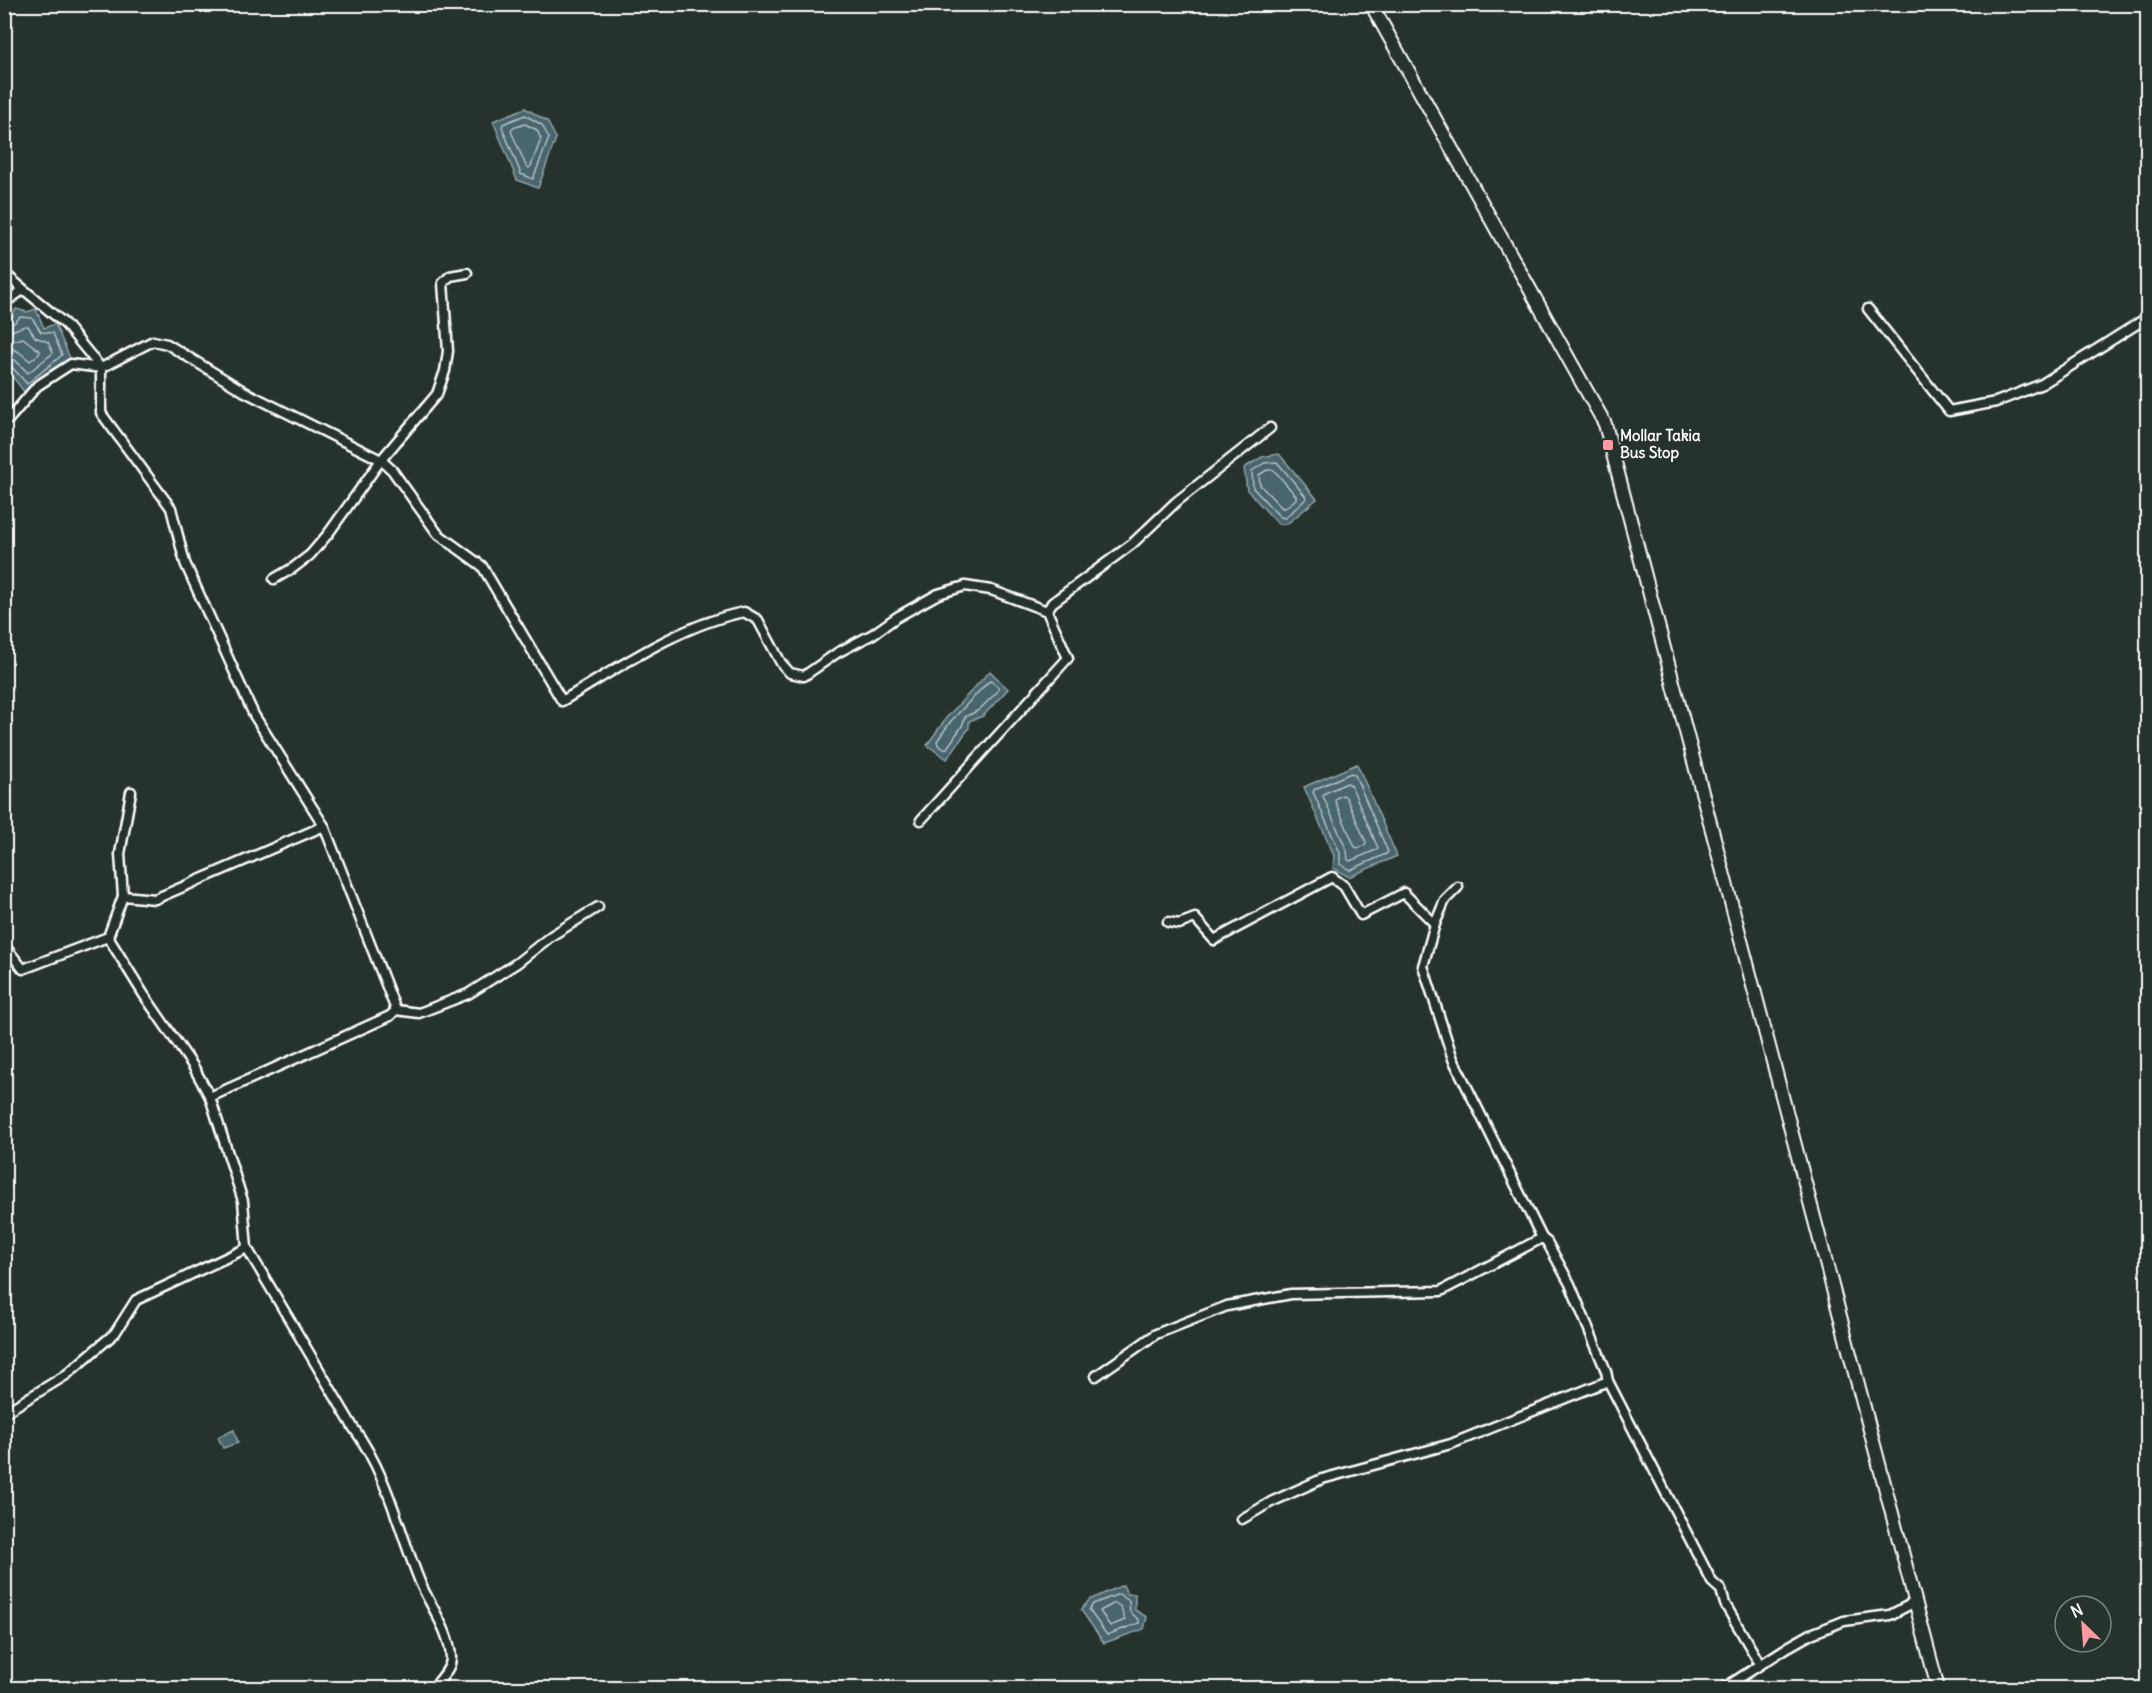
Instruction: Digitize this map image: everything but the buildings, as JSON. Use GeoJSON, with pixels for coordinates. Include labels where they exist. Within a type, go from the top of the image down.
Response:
{"type":"FeatureCollection","features":[{"type":"Feature","properties":{"kind":"main road"},"geometry":{"type":"LineString","coordinates":[[1371,4],[1605,424],[1938,1689]]}},
{"type":"Feature","properties":{"kind":"street"},"geometry":{"type":"LineString","coordinates":[[4,273],[65,324],[101,368],[101,413],[171,508],[185,563],[254,715],[324,826],[396,1010]]}},
{"type":"Feature","properties":{"kind":"street"},"geometry":{"type":"LineString","coordinates":[[274,579],[310,555],[328,534],[381,460],[437,394],[445,371],[448,351],[443,283],[450,276],[467,273]]}},
{"type":"Feature","properties":{"kind":"street"},"geometry":{"type":"LineString","coordinates":[[4,303],[23,290]]}},
{"type":"Feature","properties":{"kind":"street"},"geometry":{"type":"LineString","coordinates":[[1868,309],[1949,411],[1996,402],[2042,384],[2148,317]]}},
{"type":"Feature","properties":{"kind":"street"},"geometry":{"type":"LineString","coordinates":[[4,421],[9,419],[37,386],[71,364],[101,368],[153,341],[167,344],[244,392],[381,460],[392,470],[438,534],[482,566],[562,701],[659,644],[726,615],[744,612],[758,620],[781,663],[790,673],[804,676],[837,653],[938,594],[965,586],[991,590],[1047,611],[1068,658],[921,820]]}},
{"type":"Feature","properties":{"kind":"street"},"geometry":{"type":"LineString","coordinates":[[1047,611],[1052,603],[1132,544],[1176,502],[1270,428]]}},
{"type":"Feature","properties":{"kind":"street"},"geometry":{"type":"LineString","coordinates":[[4,945],[23,969],[108,937],[123,896],[120,854],[131,792]]}},
{"type":"Feature","properties":{"kind":"street"},"geometry":{"type":"LineString","coordinates":[[123,896],[155,899],[324,826]]}},
{"type":"Feature","properties":{"kind":"street"},"geometry":{"type":"LineString","coordinates":[[1168,922],[1179,924],[1195,918],[1214,940],[1332,877],[1344,886],[1361,915],[1404,893],[1435,924]]}},
{"type":"Feature","properties":{"kind":"street"},"geometry":{"type":"LineString","coordinates":[[1458,887],[1445,900],[1435,924],[1423,966],[1453,1059],[1542,1238],[1547,1242],[1570,1284],[1608,1381],[1712,1582],[1721,1590],[1725,1604],[1757,1659]]}},
{"type":"Feature","properties":{"kind":"street"},"geometry":{"type":"LineString","coordinates":[[396,1010],[418,1013],[468,994],[517,963],[551,936],[598,907]]}},
{"type":"Feature","properties":{"kind":"street"},"geometry":{"type":"LineString","coordinates":[[108,937],[144,995],[193,1066],[210,1097],[243,1201],[248,1248],[370,1451],[387,1489],[420,1582],[450,1645],[451,1661],[444,1676],[433,1689]]}},
{"type":"Feature","properties":{"kind":"street"},"geometry":{"type":"LineString","coordinates":[[210,1097],[390,1016],[396,1010]]}},
{"type":"Feature","properties":{"kind":"street"},"geometry":{"type":"LineString","coordinates":[[1096,1377],[1156,1334],[1227,1306],[1291,1294],[1441,1291],[1542,1238]]}},
{"type":"Feature","properties":{"kind":"street"},"geometry":{"type":"LineString","coordinates":[[4,1413],[66,1375],[107,1340],[115,1333],[136,1300],[248,1248]]}},
{"type":"Feature","properties":{"kind":"street"},"geometry":{"type":"LineString","coordinates":[[1242,1519],[1271,1502],[1322,1479],[1451,1444],[1608,1381]]}},
{"type":"Feature","properties":{"kind":"street"},"geometry":{"type":"LineString","coordinates":[[1724,1689],[1811,1634],[1844,1621],[1890,1615],[1916,1602]]}},
{"type":"Feature","properties":{"kind":"water"},"geometry":{"type":"Polygon","coordinates":[[[525,108],[547,121],[556,138],[538,188],[517,180],[493,121],[525,108]]]}},
{"type":"Feature","properties":{"kind":"water"},"geometry":{"type":"Polygon","coordinates":[[[16,309],[27,312],[36,309],[44,328],[55,324],[70,358],[25,393],[5,367],[4,321],[11,318],[16,309]]]}},
{"type":"Feature","properties":{"kind":"water"},"geometry":{"type":"Polygon","coordinates":[[[1279,454],[1317,499],[1287,524],[1278,524],[1247,490],[1244,468],[1262,457],[1279,454]]]}},
{"type":"Feature","properties":{"kind":"water"},"geometry":{"type":"Polygon","coordinates":[[[990,671],[1008,689],[983,716],[969,721],[969,728],[947,759],[927,745],[947,717],[990,671]]]}},
{"type":"Feature","properties":{"kind":"water"},"geometry":{"type":"Polygon","coordinates":[[[1357,764],[1397,856],[1349,877],[1333,868],[1334,856],[1304,787],[1357,764]]]}},
{"type":"Feature","properties":{"kind":"water"},"geometry":{"type":"Polygon","coordinates":[[[234,1430],[238,1443],[223,1448],[218,1437],[234,1430]]]}},
{"type":"Feature","properties":{"kind":"water"},"geometry":{"type":"Polygon","coordinates":[[[1123,1585],[1127,1594],[1135,1594],[1135,1610],[1147,1617],[1144,1629],[1104,1643],[1081,1610],[1089,1600],[1123,1585]]]}},
{"type":"Feature","properties":{"kind":"place","name":"Mollar Takia Bus Stop"},"geometry":{"type":"Point","coordinates":[1608,445]}}]}
